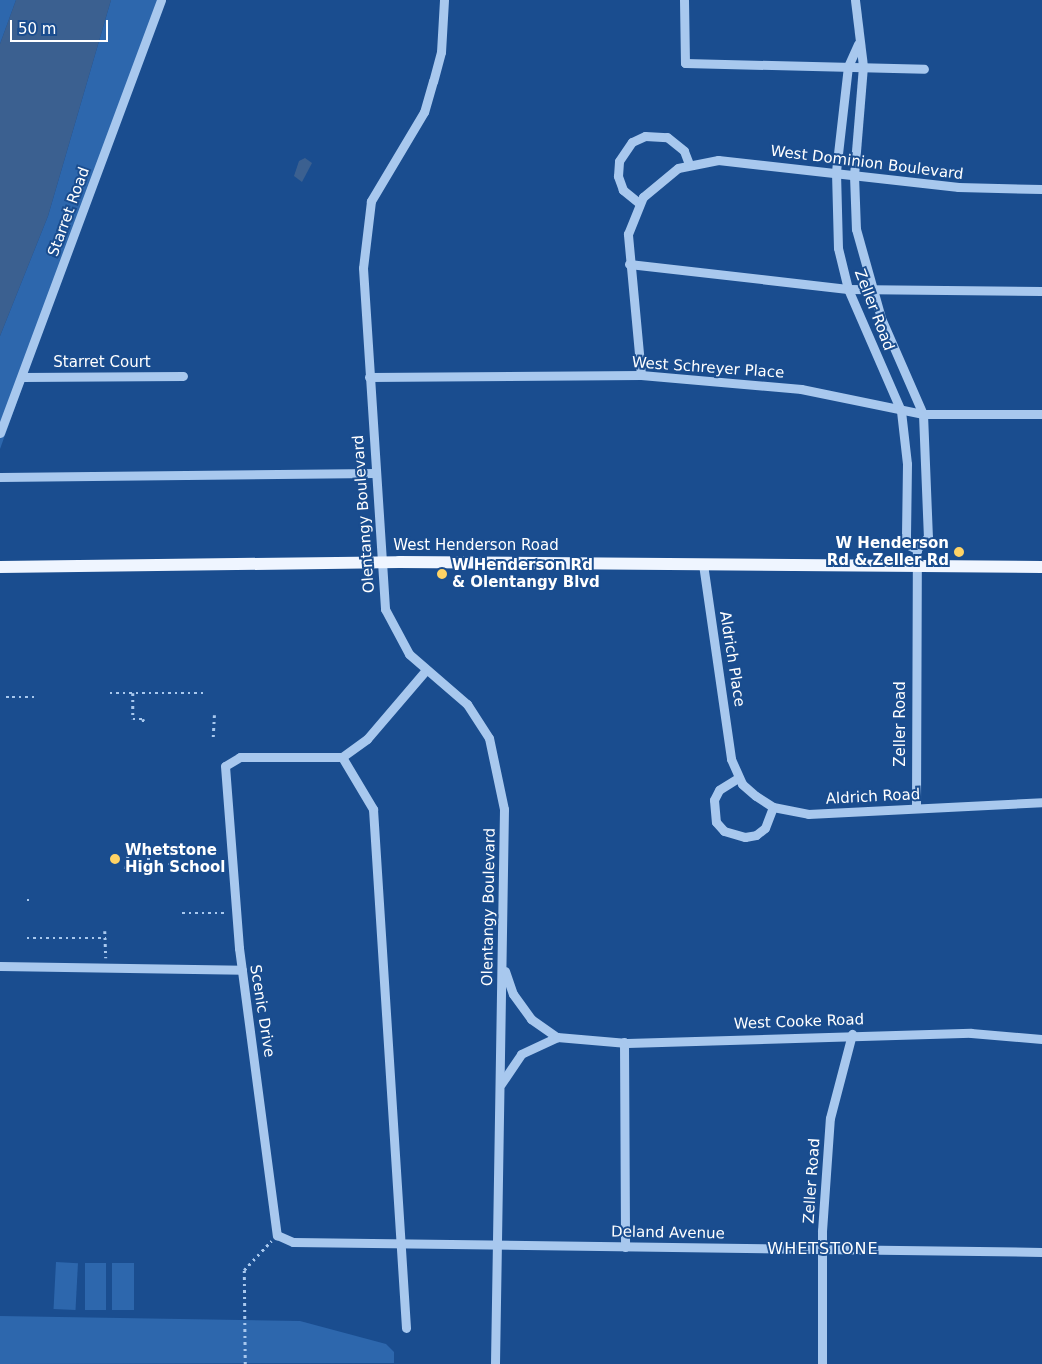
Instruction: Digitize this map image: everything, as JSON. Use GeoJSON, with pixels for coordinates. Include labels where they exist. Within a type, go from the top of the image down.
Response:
{"type":"FeatureCollection","features":[{"type":"Feature","properties":{"kind":"main road","name":"West Henderson Road"},"geometry":{"type":"LineString","coordinates":[[0,567],[380,562],[1042,567]]}},
{"type":"Feature","properties":{"kind":"street","name":"Starret Road"},"geometry":{"type":"LineString","coordinates":[[0,433],[161,0]]}},
{"type":"Feature","properties":{"kind":"street","name":"Olentangy Boulevard"},"geometry":{"type":"LineString","coordinates":[[444,0],[441,52],[424,112],[383,177],[366,226],[363,268],[380,562],[391,624],[426,670],[467,704],[490,738],[498,762],[505,846],[495,1364]]}},
{"type":"Feature","properties":{"kind":"street"},"geometry":{"type":"LineString","coordinates":[[684,0],[684,63],[924,69]]}},
{"type":"Feature","properties":{"kind":"street","name":"Zeller Road"},"geometry":{"type":"LineString","coordinates":[[855,0],[858,43],[863,66],[854,175],[856,229],[871,290],[924,414],[928,537],[917,549],[916,808]]}},
{"type":"Feature","properties":{"kind":"street","name":"Zeller Road"},"geometry":{"type":"LineString","coordinates":[[858,43],[848,66],[836,172],[834,216],[848,289],[901,411],[907,464],[906,538],[908,545],[917,549]]}},
{"type":"Feature","properties":{"kind":"street"},"geometry":{"type":"LineString","coordinates":[[641,375],[642,352],[629,264],[628,234],[639,203],[620,183],[622,154],[638,138],[660,135],[680,145],[689,164]]}},
{"type":"Feature","properties":{"kind":"street","name":"West Dominion Boulevard"},"geometry":{"type":"LineString","coordinates":[[639,203],[658,181],[689,164],[718,160],[983,189],[1042,190]]}},
{"type":"Feature","properties":{"kind":"street"},"geometry":{"type":"LineString","coordinates":[[629,264],[848,289],[1042,291]]}},
{"type":"Feature","properties":{"kind":"street","name":"West Schreyer Place"},"geometry":{"type":"LineString","coordinates":[[369,377],[641,375],[801,389],[901,411],[924,414],[1042,414]]}},
{"type":"Feature","properties":{"kind":"street","name":"Starret Court"},"geometry":{"type":"LineString","coordinates":[[22,377],[183,376]]}},
{"type":"Feature","properties":{"kind":"street"},"geometry":{"type":"LineString","coordinates":[[0,477],[375,473]]}},
{"type":"Feature","properties":{"kind":"street","name":"Aldrich Place"},"geometry":{"type":"LineString","coordinates":[[703,564],[731,759],[738,778]]}},
{"type":"Feature","properties":{"kind":"street"},"geometry":{"type":"LineString","coordinates":[[406,1328],[373,809],[342,757],[367,739],[426,670]]}},
{"type":"Feature","properties":{"kind":"street","name":"Scenic Drive"},"geometry":{"type":"LineString","coordinates":[[277,1235],[242,970],[224,772],[230,759],[240,757],[342,757]]}},
{"type":"Feature","properties":{"kind":"street"},"geometry":{"type":"LineString","coordinates":[[738,778],[719,790],[714,800],[713,811],[724,831],[745,838],[756,834],[765,828],[773,807]]}},
{"type":"Feature","properties":{"kind":"street","name":"Aldrich Road"},"geometry":{"type":"LineString","coordinates":[[738,778],[773,807],[808,814],[1042,802]]}},
{"type":"Feature","properties":{"kind":"street"},"geometry":{"type":"LineString","coordinates":[[503,964],[513,994],[531,1019],[557,1037]]}},
{"type":"Feature","properties":{"kind":"street"},"geometry":{"type":"LineString","coordinates":[[0,966],[106,970],[242,970]]}},
{"type":"Feature","properties":{"kind":"street","name":"West Cooke Road"},"geometry":{"type":"LineString","coordinates":[[499,1088],[521,1054],[557,1037],[624,1042],[852,1034],[971,1033],[1042,1039]]}},
{"type":"Feature","properties":{"kind":"street","name":"Zeller Road"},"geometry":{"type":"LineString","coordinates":[[822,1364],[822,1249],[830,1118],[852,1034]]}},
{"type":"Feature","properties":{"kind":"street"},"geometry":{"type":"LineString","coordinates":[[624,1042],[625,1246]]}},
{"type":"Feature","properties":{"kind":"street","name":"Deland Avenue"},"geometry":{"type":"LineString","coordinates":[[277,1235],[293,1242],[1042,1252]]}},
{"type":"Feature","properties":{"kind":"path"},"geometry":{"type":"LineString","coordinates":[[110,693],[204,693]]}},
{"type":"Feature","properties":{"kind":"path"},"geometry":{"type":"LineString","coordinates":[[133,693],[133,719],[143,719],[145,725]]}},
{"type":"Feature","properties":{"kind":"path"},"geometry":{"type":"LineString","coordinates":[[6,697],[34,697]]}},
{"type":"Feature","properties":{"kind":"path"},"geometry":{"type":"LineString","coordinates":[[213,737],[214,715]]}},
{"type":"Feature","properties":{"kind":"path"},"geometry":{"type":"LineString","coordinates":[[125,869],[128,855],[148,852]]}},
{"type":"Feature","properties":{"kind":"path"},"geometry":{"type":"LineString","coordinates":[[128,859],[155,859],[156,864],[219,864]]}},
{"type":"Feature","properties":{"kind":"path"},"geometry":{"type":"LineString","coordinates":[[121,864],[126,864]]}},
{"type":"Feature","properties":{"kind":"path"},"geometry":{"type":"LineString","coordinates":[[27,900],[32,900]]}},
{"type":"Feature","properties":{"kind":"path"},"geometry":{"type":"LineString","coordinates":[[182,914],[224,913]]}},
{"type":"Feature","properties":{"kind":"path"},"geometry":{"type":"LineString","coordinates":[[106,931],[106,970]]}},
{"type":"Feature","properties":{"kind":"path"},"geometry":{"type":"LineString","coordinates":[[27,938],[106,938]]}},
{"type":"Feature","properties":{"kind":"path"},"geometry":{"type":"LineString","coordinates":[[245,1364],[244,1270],[277,1235]]}},
{"type":"Feature","properties":{"kind":"shaded area"},"geometry":{"type":"Polygon","coordinates":[[[0,0],[16,0],[0,44],[0,0]]]}},
{"type":"Feature","properties":{"kind":"shaded area"},"geometry":{"type":"Polygon","coordinates":[[[16,0],[111,0],[48,216],[0,336],[0,44],[16,0]]]}},
{"type":"Feature","properties":{"kind":"shaded area"},"geometry":{"type":"Polygon","coordinates":[[[111,0],[162,0],[0,449],[0,336],[48,216],[111,0]]]}},
{"type":"Feature","properties":{"kind":"shaded area"},"geometry":{"type":"Polygon","coordinates":[[[305,158],[312,163],[302,182],[294,176],[299,161],[305,158]]]}},
{"type":"Feature","properties":{"kind":"shaded area"},"geometry":{"type":"Polygon","coordinates":[[[56,1262],[78,1263],[76,1310],[54,1309],[56,1262]]]}},
{"type":"Feature","properties":{"kind":"shaded area"},"geometry":{"type":"Polygon","coordinates":[[[85,1263],[106,1263],[106,1310],[85,1310],[85,1263]]]}},
{"type":"Feature","properties":{"kind":"shaded area"},"geometry":{"type":"Polygon","coordinates":[[[112,1263],[134,1263],[134,1310],[112,1310],[112,1263]]]}},
{"type":"Feature","properties":{"kind":"shaded area"},"geometry":{"type":"Polygon","coordinates":[[[0,1316],[300,1321],[386,1344],[394,1352],[394,1363],[0,1364],[0,1316]]]}},
{"type":"Feature","properties":{"kind":"place","name":"W Henderson Rd & Zeller Rd"},"geometry":{"type":"Point","coordinates":[959,552]}},
{"type":"Feature","properties":{"kind":"place","name":"W Henderson Rd & Olentangy Blvd"},"geometry":{"type":"Point","coordinates":[442,574]}},
{"type":"Feature","properties":{"kind":"place","name":"Whetstone High School"},"geometry":{"type":"Point","coordinates":[115,859]}},
{"type":"Feature","properties":{"kind":"district","name":"WHETSTONE"},"geometry":{"type":"Point","coordinates":[823,1249]}}]}
